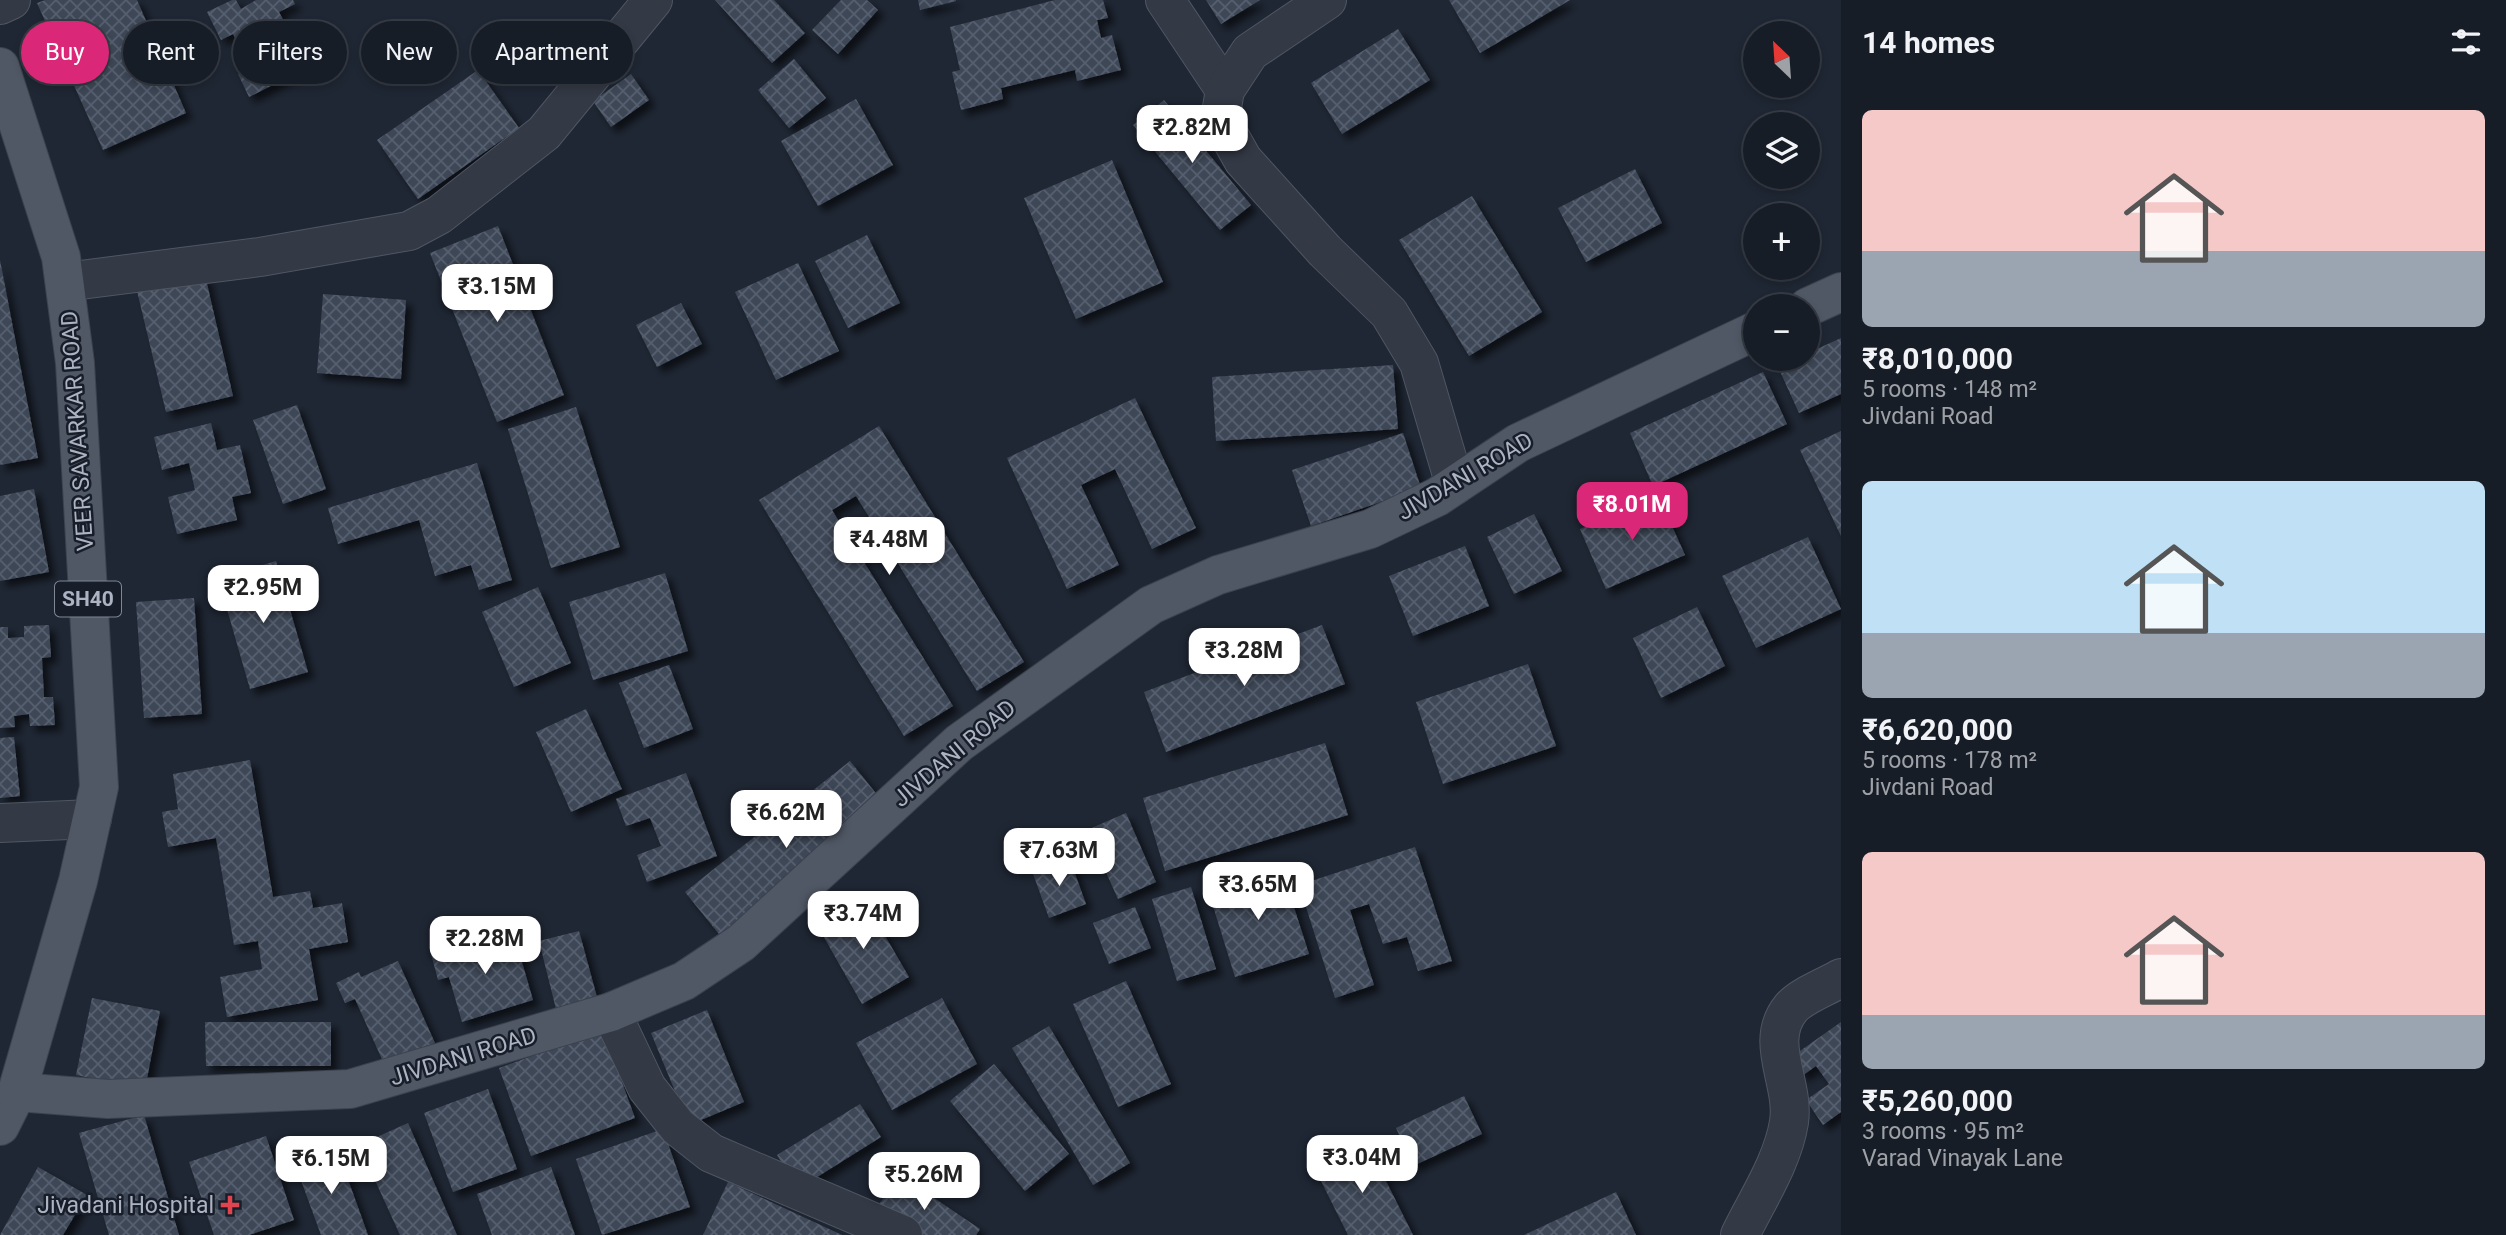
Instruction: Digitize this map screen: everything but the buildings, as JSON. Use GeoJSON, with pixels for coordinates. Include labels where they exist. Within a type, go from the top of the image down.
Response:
{"type":"FeatureCollection","features":[{"type":"Feature","properties":{"kind":"main road","name":"VEER SAVARKAR ROAD"},"geometry":{"type":"LineString","coordinates":[[0,67],[61,257],[65,282],[75,363],[99,787],[78,881],[9,1084],[0,1126]]}},
{"type":"Feature","properties":{"kind":"main road"},"geometry":{"type":"LineString","coordinates":[[1820,302],[1841,292]]}},
{"type":"Feature","properties":{"kind":"main road","name":"JIVDANI ROAD"},"geometry":{"type":"LineString","coordinates":[[9,1084],[108,1099],[350,1089],[611,1012],[684,981],[741,943],[959,743],[1151,605],[1219,575],[1370,529],[1455,485],[1518,443],[1743,337]]}},
{"type":"Feature","properties":{"kind":"street"},"geometry":{"type":"LineString","coordinates":[[0,5],[11,0]]}},
{"type":"Feature","properties":{"kind":"street"},"geometry":{"type":"LineString","coordinates":[[65,282],[260,257],[409,231],[439,215],[544,133],[653,0]]}},
{"type":"Feature","properties":{"kind":"street"},"geometry":{"type":"LineString","coordinates":[[1165,0],[1224,90]]}},
{"type":"Feature","properties":{"kind":"street"},"geometry":{"type":"LineString","coordinates":[[1327,0],[1250,51],[1224,90],[1220,119],[1243,160],[1325,251],[1388,313],[1419,363],[1455,485]]}},
{"type":"Feature","properties":{"kind":"street"},"geometry":{"type":"LineString","coordinates":[[0,823],[92,819]]}},
{"type":"Feature","properties":{"kind":"street"},"geometry":{"type":"LineString","coordinates":[[1740,1235],[1772,1170],[1789,1123],[1789,1086],[1779,1048],[1779,1029],[1791,1007],[1841,978]]}},
{"type":"Feature","properties":{"kind":"street"},"geometry":{"type":"LineString","coordinates":[[611,1012],[648,1088],[677,1127],[711,1153],[903,1235]]}},
{"type":"Feature","properties":{"kind":"place","name":"Jivadani Hospital"},"geometry":{"type":"Point","coordinates":[230,1205]}}]}
